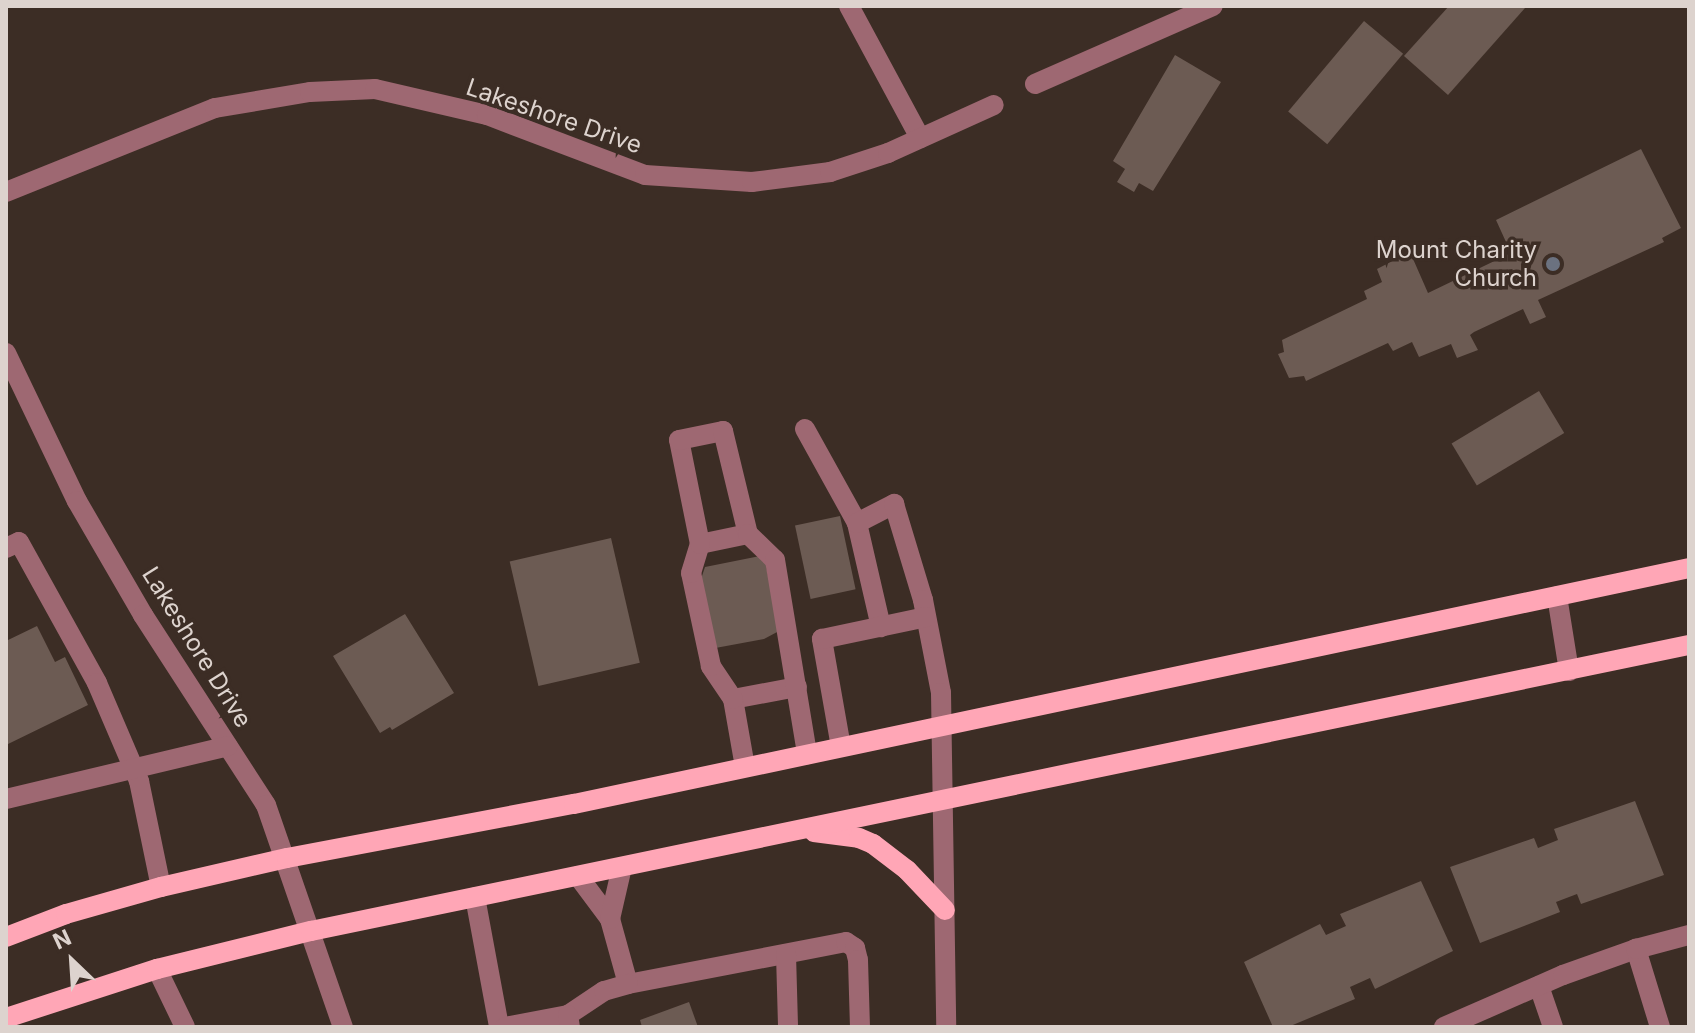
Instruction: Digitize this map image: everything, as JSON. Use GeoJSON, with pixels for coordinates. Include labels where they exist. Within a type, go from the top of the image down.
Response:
{"type":"FeatureCollection","features":[{"type":"Feature","properties":{"kind":"main road"},"geometry":{"type":"LineString","coordinates":[[7,934],[161,887],[287,858],[745,767],[1689,568]]}},
{"type":"Feature","properties":{"kind":"main road"},"geometry":{"type":"LineString","coordinates":[[11,1020],[157,969],[311,931],[1689,645]]}},
{"type":"Feature","properties":{"kind":"main road"},"geometry":{"type":"LineString","coordinates":[[794,830],[848,836],[873,844],[907,870],[945,910]]}},
{"type":"Feature","properties":{"kind":"street"},"geometry":{"type":"LineString","coordinates":[[849,6],[920,138]]}},
{"type":"Feature","properties":{"kind":"street"},"geometry":{"type":"LineString","coordinates":[[1035,84],[1213,6]]}},
{"type":"Feature","properties":{"kind":"street","name":"Lakeshore Drive"},"geometry":{"type":"LineString","coordinates":[[6,192],[215,108],[310,92],[375,89],[487,115],[645,175],[752,182],[830,172],[888,153],[994,105]]}},
{"type":"Feature","properties":{"kind":"street","name":"Lakeshore Drive"},"geometry":{"type":"LineString","coordinates":[[6,353],[77,501],[143,615],[266,805],[287,858],[343,1027]]}},
{"type":"Feature","properties":{"kind":"street"},"geometry":{"type":"LineString","coordinates":[[805,429],[857,523],[881,627]]}},
{"type":"Feature","properties":{"kind":"street"},"geometry":{"type":"LineString","coordinates":[[745,767],[733,699],[711,666],[691,573],[700,544],[679,440],[723,431],[748,534],[775,560],[807,754]]}},
{"type":"Feature","properties":{"kind":"street"},"geometry":{"type":"LineString","coordinates":[[857,523],[894,504],[926,617],[943,725],[946,1027]]}},
{"type":"Feature","properties":{"kind":"street"},"geometry":{"type":"LineString","coordinates":[[700,544],[748,534]]}},
{"type":"Feature","properties":{"kind":"street"},"geometry":{"type":"LineString","coordinates":[[6,548],[19,542],[97,683],[134,769],[161,887]]}},
{"type":"Feature","properties":{"kind":"street"},"geometry":{"type":"LineString","coordinates":[[1557,596],[1569,671]]}},
{"type":"Feature","properties":{"kind":"street"},"geometry":{"type":"LineString","coordinates":[[841,747],[822,639],[926,617]]}},
{"type":"Feature","properties":{"kind":"street"},"geometry":{"type":"LineString","coordinates":[[733,699],[797,687]]}},
{"type":"Feature","properties":{"kind":"street"},"geometry":{"type":"LineString","coordinates":[[6,799],[228,746]]}},
{"type":"Feature","properties":{"kind":"street"},"geometry":{"type":"LineString","coordinates":[[610,919],[622,867]]}},
{"type":"Feature","properties":{"kind":"street"},"geometry":{"type":"LineString","coordinates":[[578,876],[610,919],[628,984]]}},
{"type":"Feature","properties":{"kind":"street"},"geometry":{"type":"LineString","coordinates":[[475,897],[502,1027],[569,1021],[604,991],[628,984],[846,942],[855,948],[860,1027]]}},
{"type":"Feature","properties":{"kind":"street"},"geometry":{"type":"LineString","coordinates":[[1444,1027],[1636,949],[1689,935]]}},
{"type":"Feature","properties":{"kind":"street"},"geometry":{"type":"LineString","coordinates":[[1636,949],[1660,1027]]}},
{"type":"Feature","properties":{"kind":"street"},"geometry":{"type":"LineString","coordinates":[[786,954],[788,1027]]}},
{"type":"Feature","properties":{"kind":"street"},"geometry":{"type":"LineString","coordinates":[[157,969],[185,1027]]}},
{"type":"Feature","properties":{"kind":"street"},"geometry":{"type":"LineString","coordinates":[[1539,986],[1553,1027]]}},
{"type":"Feature","properties":{"kind":"building"},"geometry":{"type":"Polygon","coordinates":[[[1449,6],[1525,8],[1448,95],[1404,56],[1449,6]]]}},
{"type":"Feature","properties":{"kind":"building"},"geometry":{"type":"Polygon","coordinates":[[[1364,21],[1403,54],[1327,144],[1288,111],[1364,21]]]}},
{"type":"Feature","properties":{"kind":"building"},"geometry":{"type":"Polygon","coordinates":[[[1175,55],[1221,82],[1153,191],[1139,183],[1134,192],[1117,182],[1125,169],[1113,161],[1175,55]]]}},
{"type":"Feature","properties":{"kind":"building","name":"Mount Charity Church"},"geometry":{"type":"Polygon","coordinates":[[[1641,149],[1681,228],[1662,238],[1664,242],[1538,300],[1546,317],[1530,324],[1523,309],[1474,332],[1470,335],[1478,350],[1457,358],[1451,344],[1419,357],[1412,342],[1393,351],[1388,343],[1306,381],[1304,376],[1289,378],[1278,354],[1284,352],[1282,340],[1367,299],[1364,291],[1382,282],[1377,269],[1410,252],[1428,293],[1511,253],[1496,220],[1641,149]]]}},
{"type":"Feature","properties":{"kind":"building"},"geometry":{"type":"Polygon","coordinates":[[[1539,391],[1564,433],[1477,486],[1452,444],[1539,391]]]}},
{"type":"Feature","properties":{"kind":"building"},"geometry":{"type":"Polygon","coordinates":[[[840,516],[856,589],[811,599],[795,526],[840,516]]]}},
{"type":"Feature","properties":{"kind":"building"},"geometry":{"type":"Polygon","coordinates":[[[611,538],[640,663],[538,686],[510,561],[611,538]]]}},
{"type":"Feature","properties":{"kind":"building"},"geometry":{"type":"Polygon","coordinates":[[[760,556],[765,560],[779,631],[764,639],[710,649],[698,588],[705,567],[760,556]]]}},
{"type":"Feature","properties":{"kind":"building"},"geometry":{"type":"Polygon","coordinates":[[[405,614],[454,693],[392,730],[390,727],[380,733],[333,656],[405,614]]]}},
{"type":"Feature","properties":{"kind":"building"},"geometry":{"type":"Polygon","coordinates":[[[37,626],[55,662],[65,657],[88,705],[6,745],[6,641],[37,626]]]}},
{"type":"Feature","properties":{"kind":"building"},"geometry":{"type":"Polygon","coordinates":[[[1635,801],[1664,875],[1581,904],[1577,894],[1556,902],[1560,912],[1480,943],[1450,867],[1534,838],[1538,848],[1558,840],[1554,829],[1635,801]]]}},
{"type":"Feature","properties":{"kind":"building"},"geometry":{"type":"Polygon","coordinates":[[[1421,881],[1453,951],[1375,989],[1370,978],[1350,987],[1355,999],[1288,1027],[1273,1027],[1244,962],[1320,924],[1326,935],[1346,926],[1340,914],[1421,881]]]}},
{"type":"Feature","properties":{"kind":"building"},"geometry":{"type":"Polygon","coordinates":[[[689,1002],[698,1027],[642,1027],[640,1020],[689,1002]]]}},
{"type":"Feature","properties":{"kind":"place","name":"Mount Charity Church"},"geometry":{"type":"Point","coordinates":[1553,264]}}]}
